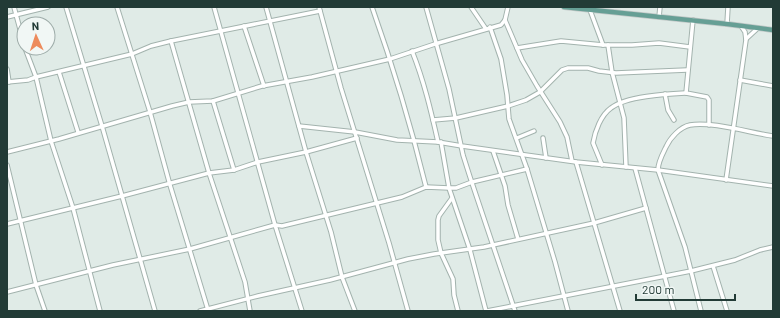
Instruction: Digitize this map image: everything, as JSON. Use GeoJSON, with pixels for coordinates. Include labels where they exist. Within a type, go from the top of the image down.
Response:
{"type":"FeatureCollection","features":[{"type":"Feature","properties":{"kind":"main road"},"geometry":{"type":"LineString","coordinates":[[564,7],[773,30]]}},
{"type":"Feature","properties":{"kind":"street"},"geometry":{"type":"LineString","coordinates":[[14,7],[16,15]]}},
{"type":"Feature","properties":{"kind":"street"},"geometry":{"type":"LineString","coordinates":[[7,17],[48,7]]}},
{"type":"Feature","properties":{"kind":"street"},"geometry":{"type":"LineString","coordinates":[[66,7],[102,126],[154,311]]}},
{"type":"Feature","properties":{"kind":"street"},"geometry":{"type":"LineString","coordinates":[[117,7],[150,112],[208,310]]}},
{"type":"Feature","properties":{"kind":"street"},"geometry":{"type":"LineString","coordinates":[[214,7],[275,225],[302,311]]}},
{"type":"Feature","properties":{"kind":"street"},"geometry":{"type":"LineString","coordinates":[[266,7],[306,152],[326,215],[342,277],[355,311]]}},
{"type":"Feature","properties":{"kind":"street"},"geometry":{"type":"LineString","coordinates":[[372,7],[390,59],[415,141],[426,187]]}},
{"type":"Feature","properties":{"kind":"street"},"geometry":{"type":"LineString","coordinates":[[426,7],[472,182],[494,244],[515,311]]}},
{"type":"Feature","properties":{"kind":"street"},"geometry":{"type":"LineString","coordinates":[[471,7],[488,28],[499,50],[511,125],[527,169],[568,311]]}},
{"type":"Feature","properties":{"kind":"street"},"geometry":{"type":"LineString","coordinates":[[508,7],[506,20],[522,60],[540,92],[560,122],[567,137],[620,311]]}},
{"type":"Feature","properties":{"kind":"street"},"geometry":{"type":"LineString","coordinates":[[618,7],[618,13]]}},
{"type":"Feature","properties":{"kind":"street"},"geometry":{"type":"LineString","coordinates":[[659,17],[660,7]]}},
{"type":"Feature","properties":{"kind":"street"},"geometry":{"type":"LineString","coordinates":[[728,7],[728,24]]}},
{"type":"Feature","properties":{"kind":"street"},"geometry":{"type":"LineString","coordinates":[[7,69],[8,82],[28,80],[132,54],[151,46],[171,41],[319,9],[336,72],[395,263],[408,311]]}},
{"type":"Feature","properties":{"kind":"street"},"geometry":{"type":"LineString","coordinates":[[590,10],[603,45]]}},
{"type":"Feature","properties":{"kind":"street"},"geometry":{"type":"LineString","coordinates":[[7,152],[189,102],[213,100],[264,86],[336,72],[390,59],[412,51],[501,25],[506,20]]}},
{"type":"Feature","properties":{"kind":"street"},"geometry":{"type":"LineString","coordinates":[[686,93],[693,20]]}},
{"type":"Feature","properties":{"kind":"street"},"geometry":{"type":"LineString","coordinates":[[244,26],[264,86]]}},
{"type":"Feature","properties":{"kind":"street"},"geometry":{"type":"LineString","coordinates":[[726,180],[746,40],[745,32],[741,26]]}},
{"type":"Feature","properties":{"kind":"street"},"geometry":{"type":"LineString","coordinates":[[746,40],[758,28]]}},
{"type":"Feature","properties":{"kind":"street"},"geometry":{"type":"LineString","coordinates":[[171,41],[209,173],[245,282],[250,311]]}},
{"type":"Feature","properties":{"kind":"street"},"geometry":{"type":"LineString","coordinates":[[517,48],[561,41],[603,45],[659,43],[690,47]]}},
{"type":"Feature","properties":{"kind":"street"},"geometry":{"type":"LineString","coordinates":[[608,45],[612,72],[624,118],[626,167]]}},
{"type":"Feature","properties":{"kind":"street"},"geometry":{"type":"LineString","coordinates":[[412,51],[420,71],[440,142],[449,188],[470,250],[487,311],[691,271],[735,260],[760,250],[773,247]]}},
{"type":"Feature","properties":{"kind":"street"},"geometry":{"type":"LineString","coordinates":[[28,56],[36,77],[51,141],[73,208],[100,311]]}},
{"type":"Feature","properties":{"kind":"street"},"geometry":{"type":"LineString","coordinates":[[433,120],[456,118],[508,106],[530,98],[540,92],[564,69],[588,68],[612,72],[687,70]]}},
{"type":"Feature","properties":{"kind":"street"},"geometry":{"type":"LineString","coordinates":[[58,72],[78,132]]}},
{"type":"Feature","properties":{"kind":"street"},"geometry":{"type":"LineString","coordinates":[[740,80],[773,86]]}},
{"type":"Feature","properties":{"kind":"street"},"geometry":{"type":"LineString","coordinates":[[602,165],[593,143],[594,136],[605,114],[612,107],[620,103],[665,94],[686,93],[707,97],[709,100],[709,125]]}},
{"type":"Feature","properties":{"kind":"street"},"geometry":{"type":"LineString","coordinates":[[665,94],[668,110],[674,120]]}},
{"type":"Feature","properties":{"kind":"street"},"geometry":{"type":"LineString","coordinates":[[213,100],[234,170]]}},
{"type":"Feature","properties":{"kind":"street"},"geometry":{"type":"LineString","coordinates":[[701,311],[685,247],[658,170],[658,164],[668,142],[682,128],[690,125],[709,125],[773,136]]}},
{"type":"Feature","properties":{"kind":"street"},"geometry":{"type":"LineString","coordinates":[[299,126],[354,132],[398,140],[440,142],[522,155],[658,170],[773,186]]}},
{"type":"Feature","properties":{"kind":"street"},"geometry":{"type":"LineString","coordinates":[[517,138],[534,131]]}},
{"type":"Feature","properties":{"kind":"street"},"geometry":{"type":"LineString","coordinates":[[7,224],[209,173],[234,170],[258,162],[306,152],[357,138]]}},
{"type":"Feature","properties":{"kind":"street"},"geometry":{"type":"LineString","coordinates":[[543,138],[546,158]]}},
{"type":"Feature","properties":{"kind":"street"},"geometry":{"type":"LineString","coordinates":[[493,151],[502,175],[508,205],[518,239]]}},
{"type":"Feature","properties":{"kind":"street"},"geometry":{"type":"LineString","coordinates":[[7,165],[36,285],[45,311]]}},
{"type":"Feature","properties":{"kind":"street"},"geometry":{"type":"LineString","coordinates":[[635,168],[663,276],[674,311]]}},
{"type":"Feature","properties":{"kind":"street"},"geometry":{"type":"LineString","coordinates":[[7,292],[89,271],[190,249],[275,225],[282,226],[376,204],[406,196],[426,187],[449,188],[527,169]]}},
{"type":"Feature","properties":{"kind":"street"},"geometry":{"type":"LineString","coordinates":[[452,198],[445,206],[438,220],[438,240],[453,279],[454,295],[458,311]]}},
{"type":"Feature","properties":{"kind":"street"},"geometry":{"type":"LineString","coordinates":[[200,311],[395,263],[442,253],[470,250],[594,223],[646,208]]}},
{"type":"Feature","properties":{"kind":"street"},"geometry":{"type":"LineString","coordinates":[[713,266],[727,311]]}}]}
